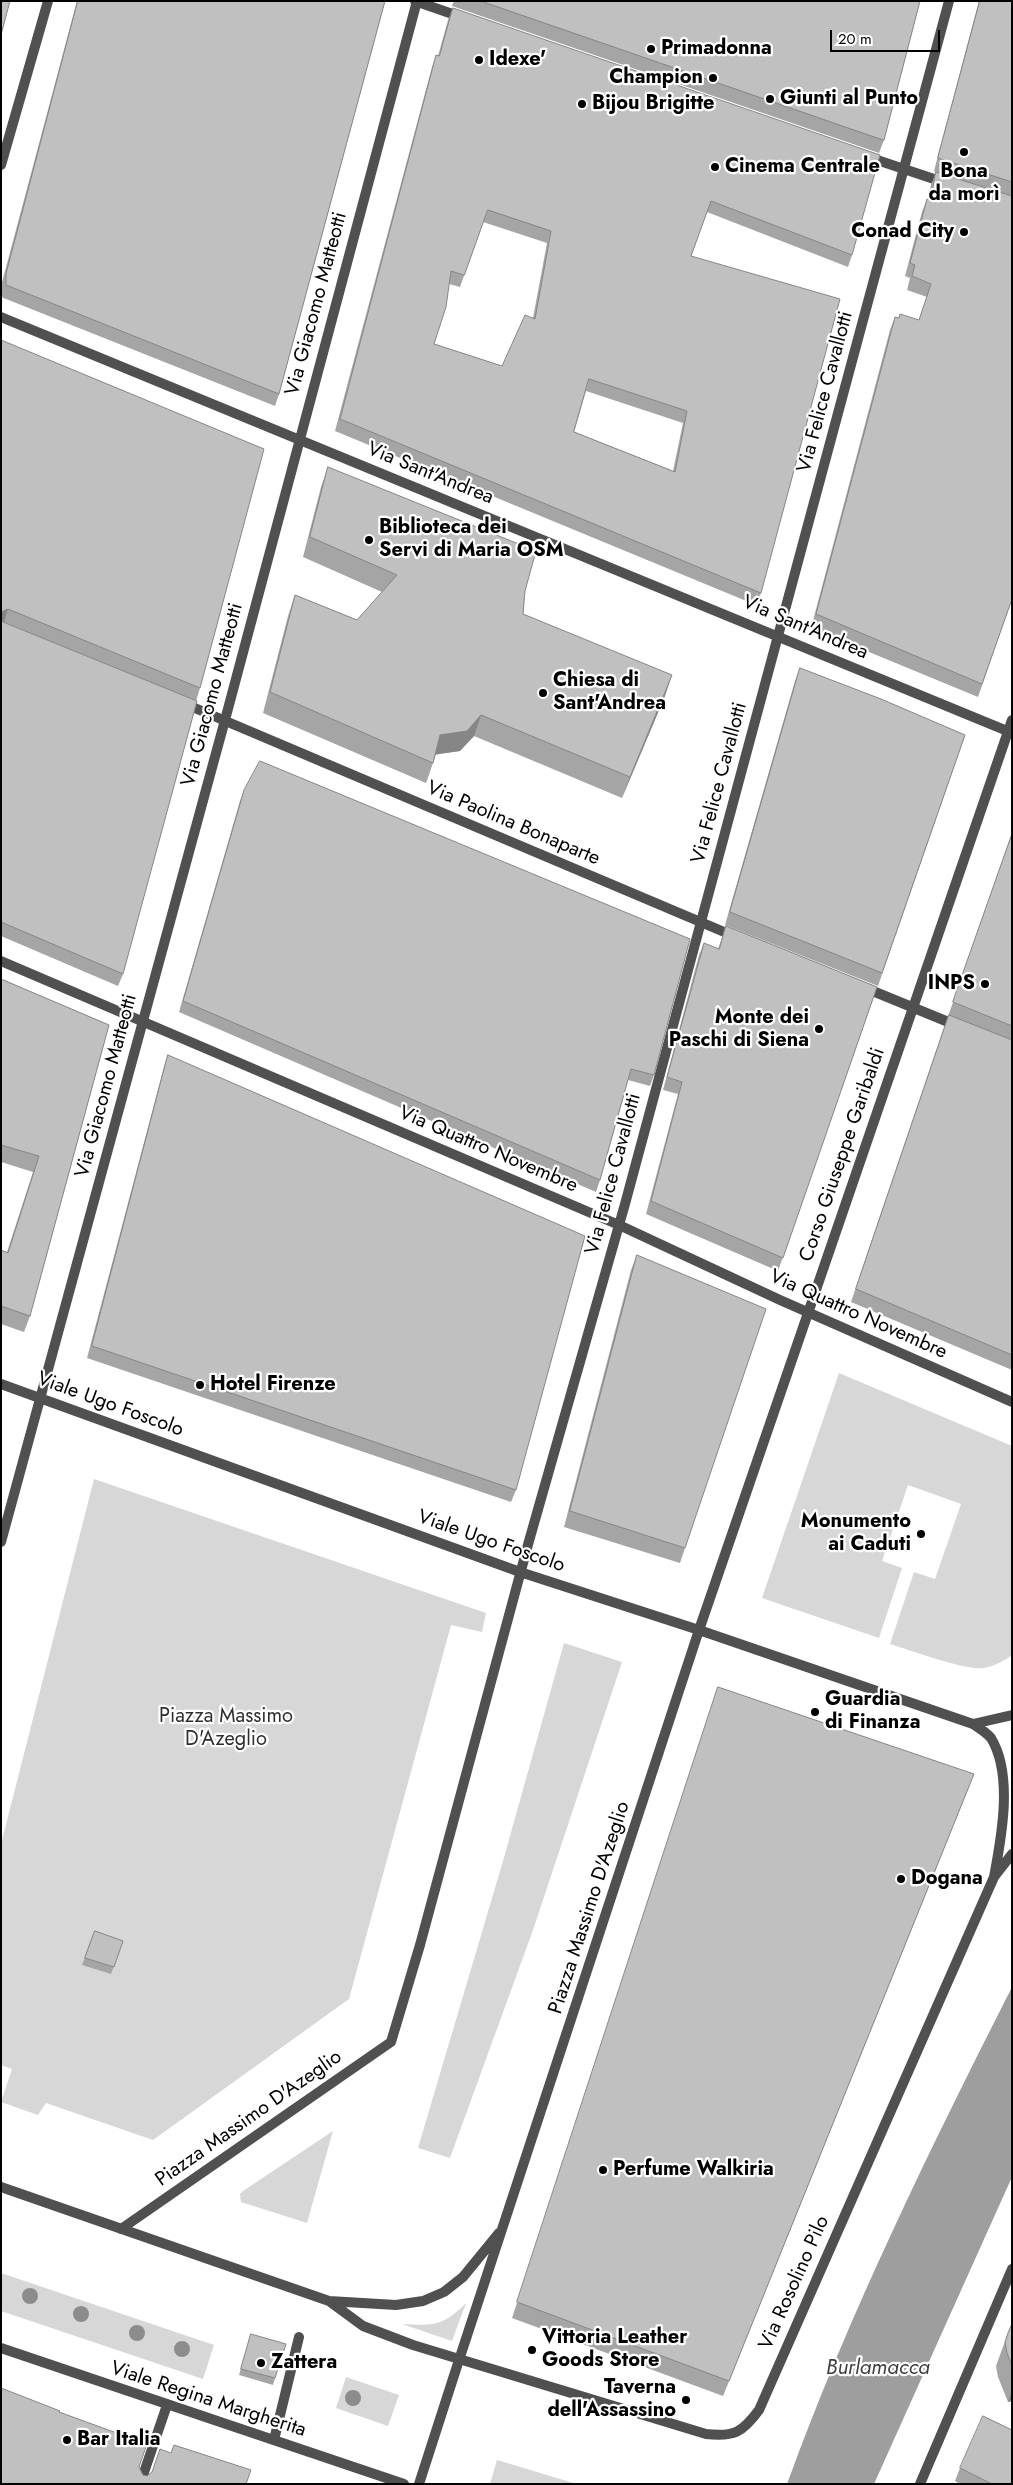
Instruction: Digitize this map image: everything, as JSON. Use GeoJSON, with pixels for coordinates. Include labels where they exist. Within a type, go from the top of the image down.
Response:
{"type":"FeatureCollection","features":[{"type":"Feature","properties":{"kind":"street"},"geometry":{"type":"LineString","coordinates":[[1,165],[48,1]]}},
{"type":"Feature","properties":{"kind":"street"},"geometry":{"type":"LineString","coordinates":[[416,1],[473,21]]}},
{"type":"Feature","properties":{"kind":"street","name":"Via Giacomo Matteotti"},"geometry":{"type":"LineString","coordinates":[[41,1398],[226,720],[298,439],[416,1]]}},
{"type":"Feature","properties":{"kind":"street","name":"Via Felice Cavallotti"},"geometry":{"type":"LineString","coordinates":[[520,1572],[619,1225],[949,1]]}},
{"type":"Feature","properties":{"kind":"street"},"geometry":{"type":"LineString","coordinates":[[857,153],[958,186]]}},
{"type":"Feature","properties":{"kind":"street","name":"Via Sant'Andrea"},"geometry":{"type":"LineString","coordinates":[[1,317],[1010,732]]}},
{"type":"Feature","properties":{"kind":"street","name":"Via Paolina Bonaparte"},"geometry":{"type":"LineString","coordinates":[[177,700],[745,940]]}},
{"type":"Feature","properties":{"kind":"street","name":"Corso Giuseppe Garibaldi"},"geometry":{"type":"LineString","coordinates":[[699,1630],[912,1006],[1010,732],[1012,720]]}},
{"type":"Feature","properties":{"kind":"street","name":"Via Quattro Novembre"},"geometry":{"type":"LineString","coordinates":[[1,961],[619,1225],[808,1312],[1012,1402]]}},
{"type":"Feature","properties":{"kind":"street"},"geometry":{"type":"LineString","coordinates":[[853,983],[970,1030]]}},
{"type":"Feature","properties":{"kind":"street","name":"Viale Ugo Foscolo"},"geometry":{"type":"LineString","coordinates":[[1,1384],[520,1572],[699,1630],[973,1724]]}},
{"type":"Feature","properties":{"kind":"street"},"geometry":{"type":"LineString","coordinates":[[1,1542],[41,1398]]}},
{"type":"Feature","properties":{"kind":"street","name":"Piazza Massimo D'Azeglio"},"geometry":{"type":"LineString","coordinates":[[121,2229],[391,2042],[420,1945],[520,1572]]}},
{"type":"Feature","properties":{"kind":"street","name":"Piazza Massimo D'Azeglio"},"geometry":{"type":"LineString","coordinates":[[330,2301],[363,2326],[459,2360],[505,2226],[699,1630]]}},
{"type":"Feature","properties":{"kind":"street"},"geometry":{"type":"LineString","coordinates":[[973,1724],[1008,1716],[1012,1710]]}},
{"type":"Feature","properties":{"kind":"street","name":"Via Rosolino Pilo"},"geometry":{"type":"LineString","coordinates":[[459,2360],[706,2434],[725,2436],[743,2429],[759,2410],[994,1877],[1010,1792],[1008,1777],[1006,1764],[1000,1750],[991,1738],[973,1724]]}},
{"type":"Feature","properties":{"kind":"street","name":"Via Rosolino Pilo"},"geometry":{"type":"LineString","coordinates":[[994,1877],[1012,1854]]}},
{"type":"Feature","properties":{"kind":"street","name":"Piazza Massimo D'Azeglio"},"geometry":{"type":"LineString","coordinates":[[1,2187],[330,2301],[396,2305],[423,2301],[444,2292],[462,2278],[505,2226]]}},
{"type":"Feature","properties":{"kind":"street"},"geometry":{"type":"LineString","coordinates":[[920,2484],[1012,2269]]}},
{"type":"Feature","properties":{"kind":"street"},"geometry":{"type":"LineString","coordinates":[[274,2440],[299,2337]]}},
{"type":"Feature","properties":{"kind":"street","name":"Viale Regina Margherita"},"geometry":{"type":"LineString","coordinates":[[1,2348],[404,2484]]}},
{"type":"Feature","properties":{"kind":"street"},"geometry":{"type":"LineString","coordinates":[[419,2484],[459,2360]]}},
{"type":"Feature","properties":{"kind":"street"},"geometry":{"type":"LineString","coordinates":[[140,2484],[167,2405]]}},
{"type":"Feature","properties":{"kind":"green space"},"geometry":{"type":"Polygon","coordinates":[[[839,1373],[1012,1446],[1012,1655],[1006,1659],[995,1665],[976,1668],[952,1663],[890,1644],[914,1572],[935,1579],[961,1504],[908,1485],[882,1561],[902,1568],[879,1638],[762,1598],[839,1373]]]}},
{"type":"Feature","properties":{"kind":"green space","name":"Piazza Massimo D'Azeglio"},"geometry":{"type":"Polygon","coordinates":[[[94,1479],[486,1613],[482,1632],[451,1625],[349,1999],[153,2140],[46,2103],[38,2115],[1,2102],[12,2069],[1,2065],[1,1844],[94,1479]]]}},
{"type":"Feature","properties":{"kind":"green space"},"geometry":{"type":"Polygon","coordinates":[[[564,1643],[622,1662],[533,1930],[450,2158],[418,2148],[503,1861],[564,1643]]]}},
{"type":"Feature","properties":{"kind":"green space"},"geometry":{"type":"Polygon","coordinates":[[[333,2131],[307,2223],[241,2202],[240,2194],[243,2191],[333,2131]]]}},
{"type":"Feature","properties":{"kind":"green space"},"geometry":{"type":"Polygon","coordinates":[[[1,2273],[214,2345],[203,2379],[1,2311],[1,2273]]]}},
{"type":"Feature","properties":{"kind":"green space"},"geometry":{"type":"Polygon","coordinates":[[[466,2303],[452,2341],[402,2324],[422,2325],[437,2323],[451,2316],[466,2303]]]}},
{"type":"Feature","properties":{"kind":"green space"},"geometry":{"type":"Polygon","coordinates":[[[346,2377],[399,2395],[388,2426],[336,2408],[346,2377]]]}},
{"type":"Feature","properties":{"kind":"green space"},"geometry":{"type":"Polygon","coordinates":[[[497,2460],[577,2484],[490,2484],[497,2460]]]}},
{"type":"Feature","properties":{"kind":"water","name":"Burlamacca"},"geometry":{"type":"Polygon","coordinates":[[[1012,1987],[1012,2177],[874,2484],[787,2484],[837,2357],[892,2232],[1012,1987]]]}},
{"type":"Feature","properties":{"kind":"building"},"geometry":{"type":"Polygon","coordinates":[[[1,1],[10,1],[1,35],[1,1]]]}},
{"type":"Feature","properties":{"kind":"building"},"geometry":{"type":"Polygon","coordinates":[[[78,1],[385,1],[279,394],[6,285],[6,274],[78,1]]]}},
{"type":"Feature","properties":{"kind":"building"},"geometry":{"type":"Polygon","coordinates":[[[481,1],[920,1],[884,140],[481,1]]]}},
{"type":"Feature","properties":{"kind":"building"},"geometry":{"type":"Polygon","coordinates":[[[980,1],[1012,1],[1012,182],[938,158],[980,1]]]}},
{"type":"Feature","properties":{"kind":"building"},"geometry":{"type":"Polygon","coordinates":[[[453,8],[880,155],[852,255],[711,201],[691,256],[840,299],[761,593],[340,419],[436,55],[439,56],[453,8]],[[488,210],[464,275],[451,271],[446,307],[434,344],[502,366],[525,315],[535,319],[551,231],[488,210]],[[589,379],[574,432],[675,472],[687,411],[589,379]]]}},
{"type":"Feature","properties":{"kind":"building"},"geometry":{"type":"Polygon","coordinates":[[[936,172],[1012,196],[1012,599],[982,684],[816,614],[895,317],[899,318],[900,314],[919,320],[931,284],[912,276],[915,265],[910,263],[927,199],[930,200],[936,172]]]}},
{"type":"Feature","properties":{"kind":"building"},"geometry":{"type":"Polygon","coordinates":[[[1,340],[264,449],[200,688],[8,609],[1,612],[1,340]]]}},
{"type":"Feature","properties":{"kind":"building"},"geometry":{"type":"Polygon","coordinates":[[[328,467],[536,551],[525,591],[523,614],[672,675],[630,777],[481,715],[467,731],[440,735],[433,763],[270,692],[295,595],[357,620],[397,575],[310,537],[328,467]]]}},
{"type":"Feature","properties":{"kind":"building"},"geometry":{"type":"Polygon","coordinates":[[[1,620],[197,701],[123,974],[1,922],[1,620]]]}},
{"type":"Feature","properties":{"kind":"building"},"geometry":{"type":"Polygon","coordinates":[[[800,668],[881,699],[965,735],[882,973],[730,912],[800,668]]]}},
{"type":"Feature","properties":{"kind":"building"},"geometry":{"type":"Polygon","coordinates":[[[260,761],[690,939],[654,1075],[631,1069],[600,1180],[183,1001],[244,790],[260,761]]]}},
{"type":"Feature","properties":{"kind":"building"},"geometry":{"type":"Polygon","coordinates":[[[1012,834],[1012,1026],[953,1002],[1012,834]]]}},
{"type":"Feature","properties":{"kind":"building"},"geometry":{"type":"Polygon","coordinates":[[[726,926],[877,987],[783,1258],[651,1201],[682,1082],[667,1077],[704,943],[719,949],[726,926]]]}},
{"type":"Feature","properties":{"kind":"building"},"geometry":{"type":"Polygon","coordinates":[[[1,979],[109,1025],[30,1316],[1,1306],[1,1250],[8,1253],[39,1156],[1,1145],[1,979]]]}},
{"type":"Feature","properties":{"kind":"building"},"geometry":{"type":"Polygon","coordinates":[[[949,1015],[1012,1040],[1012,1355],[856,1289],[949,1015]]]}},
{"type":"Feature","properties":{"kind":"building"},"geometry":{"type":"Polygon","coordinates":[[[168,1055],[585,1236],[516,1490],[92,1346],[168,1055]]]}},
{"type":"Feature","properties":{"kind":"building"},"geometry":{"type":"Polygon","coordinates":[[[637,1255],[766,1309],[685,1548],[570,1511],[637,1255]]]}},
{"type":"Feature","properties":{"kind":"building"},"geometry":{"type":"Polygon","coordinates":[[[718,1687],[974,1774],[729,2381],[517,2302],[718,1687]]]}},
{"type":"Feature","properties":{"kind":"building"},"geometry":{"type":"Polygon","coordinates":[[[95,1931],[123,1941],[114,1967],[85,1958],[95,1931]]]}},
{"type":"Feature","properties":{"kind":"building"},"geometry":{"type":"Polygon","coordinates":[[[1012,2324],[1012,2366],[1005,2342],[1012,2324]]]}},
{"type":"Feature","properties":{"kind":"building","name":"Zattera"},"geometry":{"type":"Polygon","coordinates":[[[251,2334],[286,2344],[275,2378],[241,2369],[251,2334]]]}},
{"type":"Feature","properties":{"kind":"building"},"geometry":{"type":"Polygon","coordinates":[[[1,2388],[59,2412],[147,2444],[139,2467],[143,2475],[147,2476],[152,2472],[160,2449],[171,2453],[174,2445],[251,2470],[246,2484],[1,2484],[1,2388]]]}},
{"type":"Feature","properties":{"kind":"building"},"geometry":{"type":"Polygon","coordinates":[[[983,2416],[1012,2430],[1012,2484],[992,2484],[960,2468],[983,2416]]]}},
{"type":"Feature","properties":{"kind":"place","name":"Primadonna"},"geometry":{"type":"Point","coordinates":[651,49]}},
{"type":"Feature","properties":{"kind":"place","name":"Idexe'"},"geometry":{"type":"Point","coordinates":[479,60]}},
{"type":"Feature","properties":{"kind":"place","name":"Champion"},"geometry":{"type":"Point","coordinates":[713,78]}},
{"type":"Feature","properties":{"kind":"place","name":"Giunti al Punto"},"geometry":{"type":"Point","coordinates":[770,99]}},
{"type":"Feature","properties":{"kind":"place","name":"Bijou Brigitte"},"geometry":{"type":"Point","coordinates":[582,104]}},
{"type":"Feature","properties":{"kind":"place","name":"Bona da morì"},"geometry":{"type":"Point","coordinates":[964,152]}},
{"type":"Feature","properties":{"kind":"place","name":"Cinema Centrale"},"geometry":{"type":"Point","coordinates":[715,167]}},
{"type":"Feature","properties":{"kind":"place","name":"Conad City"},"geometry":{"type":"Point","coordinates":[964,232]}},
{"type":"Feature","properties":{"kind":"place","name":"Biblioteca dei Servi di Maria OSM"},"geometry":{"type":"Point","coordinates":[369,540]}},
{"type":"Feature","properties":{"kind":"place","name":"Chiesa di Sant'Andrea"},"geometry":{"type":"Point","coordinates":[543,693]}},
{"type":"Feature","properties":{"kind":"place","name":"INPS"},"geometry":{"type":"Point","coordinates":[985,984]}},
{"type":"Feature","properties":{"kind":"place","name":"Monte dei Paschi di Siena"},"geometry":{"type":"Point","coordinates":[819,1029]}},
{"type":"Feature","properties":{"kind":"place","name":"Hotel Firenze"},"geometry":{"type":"Point","coordinates":[200,1385]}},
{"type":"Feature","properties":{"kind":"place","name":"Monumento ai Caduti"},"geometry":{"type":"Point","coordinates":[921,1534]}},
{"type":"Feature","properties":{"kind":"place","name":"Guardia di Finanza"},"geometry":{"type":"Point","coordinates":[815,1712]}},
{"type":"Feature","properties":{"kind":"place","name":"Dogana"},"geometry":{"type":"Point","coordinates":[901,1879]}},
{"type":"Feature","properties":{"kind":"place","name":"Perfume Walkiria"},"geometry":{"type":"Point","coordinates":[603,2170]}},
{"type":"Feature","properties":{"kind":"place","name":"Vittoria Leather Goods Store"},"geometry":{"type":"Point","coordinates":[532,2350]}},
{"type":"Feature","properties":{"kind":"place","name":"Zattera"},"geometry":{"type":"Point","coordinates":[261,2363]}},
{"type":"Feature","properties":{"kind":"place","name":"Taverna dell'Assassino"},"geometry":{"type":"Point","coordinates":[686,2400]}},
{"type":"Feature","properties":{"kind":"place","name":"Bar Italia"},"geometry":{"type":"Point","coordinates":[67,2440]}}]}
